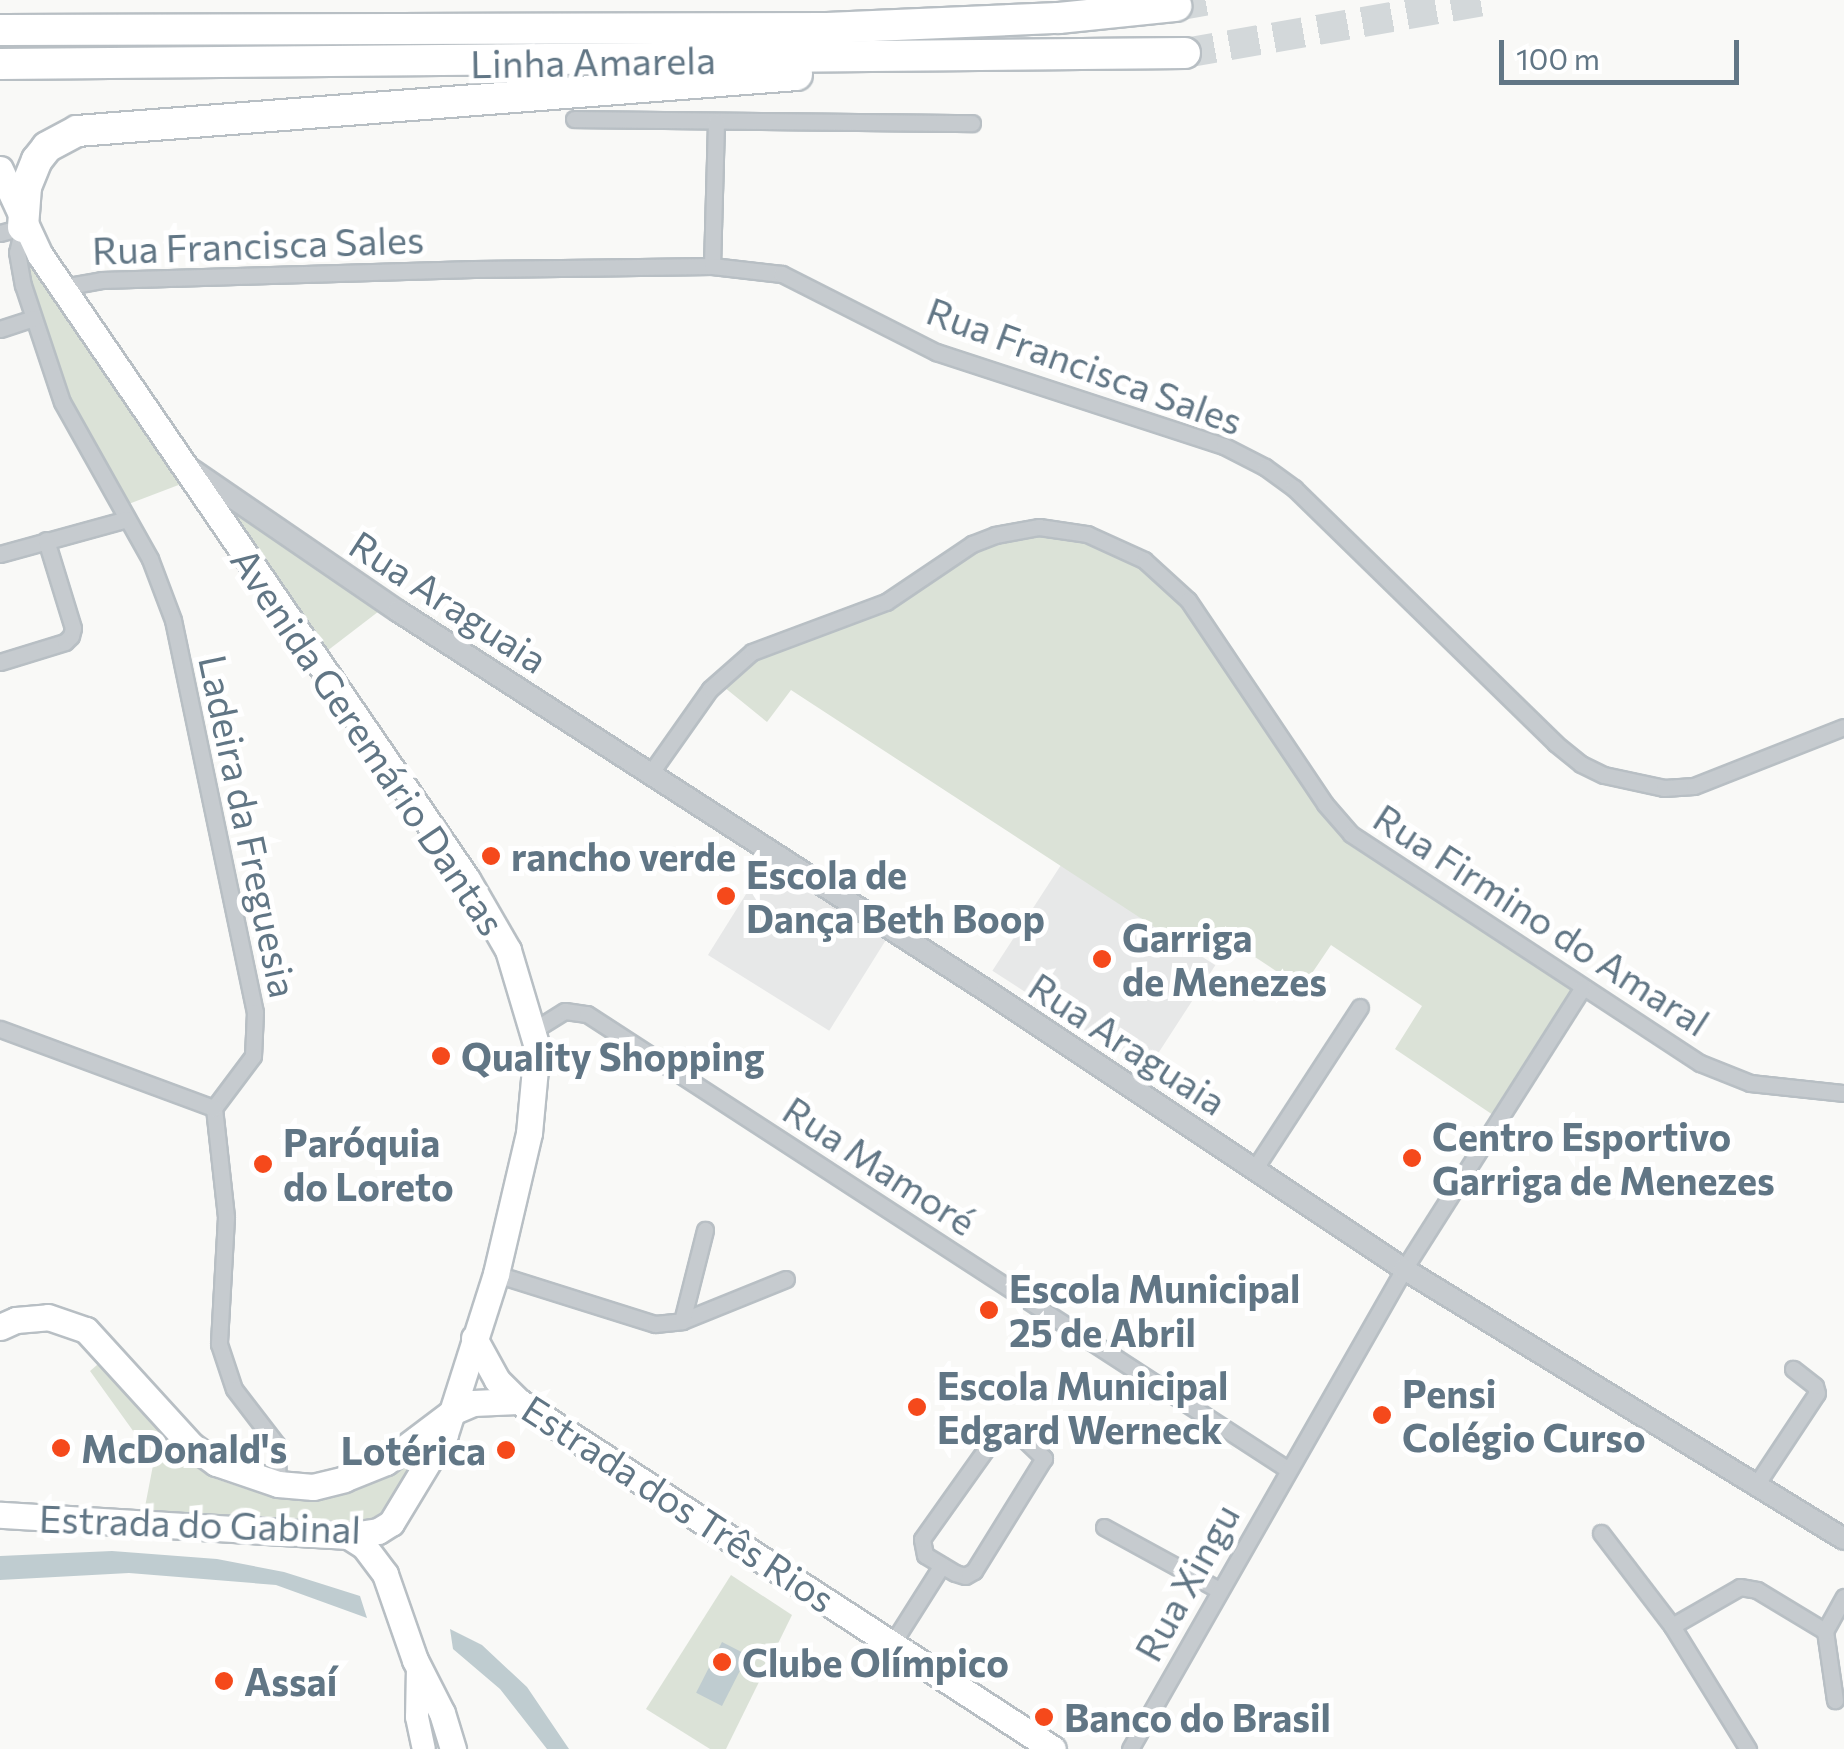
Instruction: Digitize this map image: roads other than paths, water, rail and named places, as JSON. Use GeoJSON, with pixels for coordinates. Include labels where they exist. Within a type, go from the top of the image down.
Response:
{"type":"FeatureCollection","features":[{"type":"Feature","properties":{"kind":"highway","name":"Linha Amarela"},"geometry":{"type":"LineString","coordinates":[[8,30],[827,28],[1059,18],[1176,6]]}},
{"type":"Feature","properties":{"kind":"highway","name":"Linha Amarela"},"geometry":{"type":"LineString","coordinates":[[0,64],[1185,53]]}},
{"type":"Feature","properties":{"kind":"highway"},"geometry":{"type":"LineString","coordinates":[[12,230],[37,160],[61,137],[77,131],[772,79],[914,58]]}},
{"type":"Feature","properties":{"kind":"main road","name":"Avenida Geremário Dantas"},"geometry":{"type":"LineString","coordinates":[[2,176],[12,230],[64,287],[467,879],[508,950],[534,1030],[536,1094],[496,1274],[452,1412]]}},
{"type":"Feature","properties":{"kind":"main road"},"geometry":{"type":"LineString","coordinates":[[228,530],[234,515],[244,507]]}},
{"type":"Feature","properties":{"kind":"main road","name":"Estrada do Gabinal"},"geometry":{"type":"LineString","coordinates":[[0,1328],[16,1320],[48,1317],[86,1330],[191,1445],[216,1463],[278,1484],[319,1486],[386,1462],[452,1412]]}},
{"type":"Feature","properties":{"kind":"main road","name":"Estrada dos Três Rios"},"geometry":{"type":"LineString","coordinates":[[474,1338],[497,1380],[518,1401],[1052,1749]]}},
{"type":"Feature","properties":{"kind":"main road"},"geometry":{"type":"LineString","coordinates":[[452,1412],[474,1402],[518,1401]]}},
{"type":"Feature","properties":{"kind":"main road","name":"Estrada do Gabinal"},"geometry":{"type":"LineString","coordinates":[[0,1514],[348,1536],[378,1531],[392,1523],[437,1450],[452,1412]]}},
{"type":"Feature","properties":{"kind":"main road"},"geometry":{"type":"LineString","coordinates":[[348,1536],[364,1546],[385,1574],[453,1749]]}},
{"type":"Feature","properties":{"kind":"main road"},"geometry":{"type":"LineString","coordinates":[[418,1667],[417,1717],[424,1749]]}},
{"type":"Feature","properties":{"kind":"street"},"geometry":{"type":"LineString","coordinates":[[574,119],[972,122]]}},
{"type":"Feature","properties":{"kind":"street"},"geometry":{"type":"LineString","coordinates":[[712,266],[716,121]]}},
{"type":"Feature","properties":{"kind":"street","name":"Ladeira da Freguesia"},"geometry":{"type":"LineString","coordinates":[[12,230],[33,318],[62,402],[150,558],[173,620],[255,1012],[253,1056],[214,1108]]}},
{"type":"Feature","properties":{"kind":"street","name":"Rua Francisca Sales"},"geometry":{"type":"LineString","coordinates":[[64,287],[90,280],[184,276],[712,266],[782,274],[936,352],[1224,446],[1265,466],[1294,488],[1555,743],[1604,775],[1664,788],[1694,786],[1844,728]]}},
{"type":"Feature","properties":{"kind":"street"},"geometry":{"type":"LineString","coordinates":[[0,329],[33,318]]}},
{"type":"Feature","properties":{"kind":"street","name":"Rua Araguaia"},"geometry":{"type":"LineString","coordinates":[[181,460],[244,507],[1404,1268],[1844,1539]]}},
{"type":"Feature","properties":{"kind":"street"},"geometry":{"type":"LineString","coordinates":[[0,554],[127,519]]}},
{"type":"Feature","properties":{"kind":"street","name":"Rua Firmino do Amaral"},"geometry":{"type":"LineString","coordinates":[[650,774],[710,689],[752,652],[886,602],[972,544],[995,535],[1038,527],[1087,534],[1144,560],[1188,600],[1326,804],[1352,834],[1583,988],[1726,1076],[1774,1088],[1844,1093]]}},
{"type":"Feature","properties":{"kind":"street"},"geometry":{"type":"LineString","coordinates":[[0,662],[65,642],[72,636],[73,628],[46,540]]}},
{"type":"Feature","properties":{"kind":"street","name":"Rua Xingu"},"geometry":{"type":"LineString","coordinates":[[1130,1749],[1286,1469],[1404,1268],[1583,988]]}},
{"type":"Feature","properties":{"kind":"street"},"geometry":{"type":"LineString","coordinates":[[1254,1168],[1360,1007]]}},
{"type":"Feature","properties":{"kind":"street","name":"Rua Mamoré"},"geometry":{"type":"LineString","coordinates":[[534,1030],[565,1010],[587,1014],[1286,1469]]}},
{"type":"Feature","properties":{"kind":"street"},"geometry":{"type":"LineString","coordinates":[[0,1029],[214,1108],[226,1217],[219,1344],[234,1389],[278,1445],[278,1484]]}},
{"type":"Feature","properties":{"kind":"street"},"geometry":{"type":"LineString","coordinates":[[682,1321],[705,1230]]}},
{"type":"Feature","properties":{"kind":"street"},"geometry":{"type":"LineString","coordinates":[[496,1274],[656,1324],[682,1321],[786,1279]]}},
{"type":"Feature","properties":{"kind":"street"},"geometry":{"type":"LineString","coordinates":[[1756,1485],[1817,1394],[1815,1386],[1793,1369]]}},
{"type":"Feature","properties":{"kind":"street"},"geometry":{"type":"LineString","coordinates":[[1009,1429],[1040,1450],[1041,1464],[974,1571],[965,1576],[942,1566],[926,1555],[922,1539],[996,1432],[1009,1429]]}},
{"type":"Feature","properties":{"kind":"street"},"geometry":{"type":"LineString","coordinates":[[1104,1527],[1219,1590]]}},
{"type":"Feature","properties":{"kind":"street"},"geometry":{"type":"LineString","coordinates":[[1600,1533],[1672,1626],[1748,1749]]}},
{"type":"Feature","properties":{"kind":"street"},"geometry":{"type":"LineString","coordinates":[[892,1644],[942,1566]]}},
{"type":"Feature","properties":{"kind":"street"},"geometry":{"type":"LineString","coordinates":[[1672,1626],[1748,1586],[1825,1632]]}},
{"type":"Feature","properties":{"kind":"street"},"geometry":{"type":"LineString","coordinates":[[1835,1700],[1825,1632],[1844,1596]]}},
{"type":"Feature","properties":{"kind":"tunnel"},"geometry":{"type":"LineString","coordinates":[[1176,6],[1209,0]]}},
{"type":"Feature","properties":{"kind":"tunnel"},"geometry":{"type":"LineString","coordinates":[[1185,53],[1489,0]]}},
{"type":"Feature","properties":{"kind":"place","name":"rancho verde"},"geometry":{"type":"Point","coordinates":[491,856]}},
{"type":"Feature","properties":{"kind":"place","name":"Escola de Dança Beth Boop"},"geometry":{"type":"Point","coordinates":[726,896]}},
{"type":"Feature","properties":{"kind":"place","name":"Garriga de Menezes"},"geometry":{"type":"Point","coordinates":[1102,959]}},
{"type":"Feature","properties":{"kind":"place","name":"Quality Shopping"},"geometry":{"type":"Point","coordinates":[441,1056]}},
{"type":"Feature","properties":{"kind":"place","name":"Centro Esportivo Garriga de Menezes"},"geometry":{"type":"Point","coordinates":[1412,1158]}},
{"type":"Feature","properties":{"kind":"place","name":"Paróquia do Loreto"},"geometry":{"type":"Point","coordinates":[263,1164]}},
{"type":"Feature","properties":{"kind":"place","name":"Escola Municipal 25 de Abril"},"geometry":{"type":"Point","coordinates":[989,1310]}},
{"type":"Feature","properties":{"kind":"place","name":"Escola Municipal Edgard Werneck"},"geometry":{"type":"Point","coordinates":[917,1407]}},
{"type":"Feature","properties":{"kind":"place","name":"Pensi Colégio Curso"},"geometry":{"type":"Point","coordinates":[1382,1415]}},
{"type":"Feature","properties":{"kind":"place","name":"McDonald's"},"geometry":{"type":"Point","coordinates":[61,1448]}},
{"type":"Feature","properties":{"kind":"place","name":"Lotérica"},"geometry":{"type":"Point","coordinates":[506,1450]}},
{"type":"Feature","properties":{"kind":"place","name":"Clube Olímpico"},"geometry":{"type":"Point","coordinates":[722,1662]}},
{"type":"Feature","properties":{"kind":"place","name":"Assaí"},"geometry":{"type":"Point","coordinates":[224,1681]}},
{"type":"Feature","properties":{"kind":"place","name":"Banco do Brasil"},"geometry":{"type":"Point","coordinates":[1044,1717]}}]}
